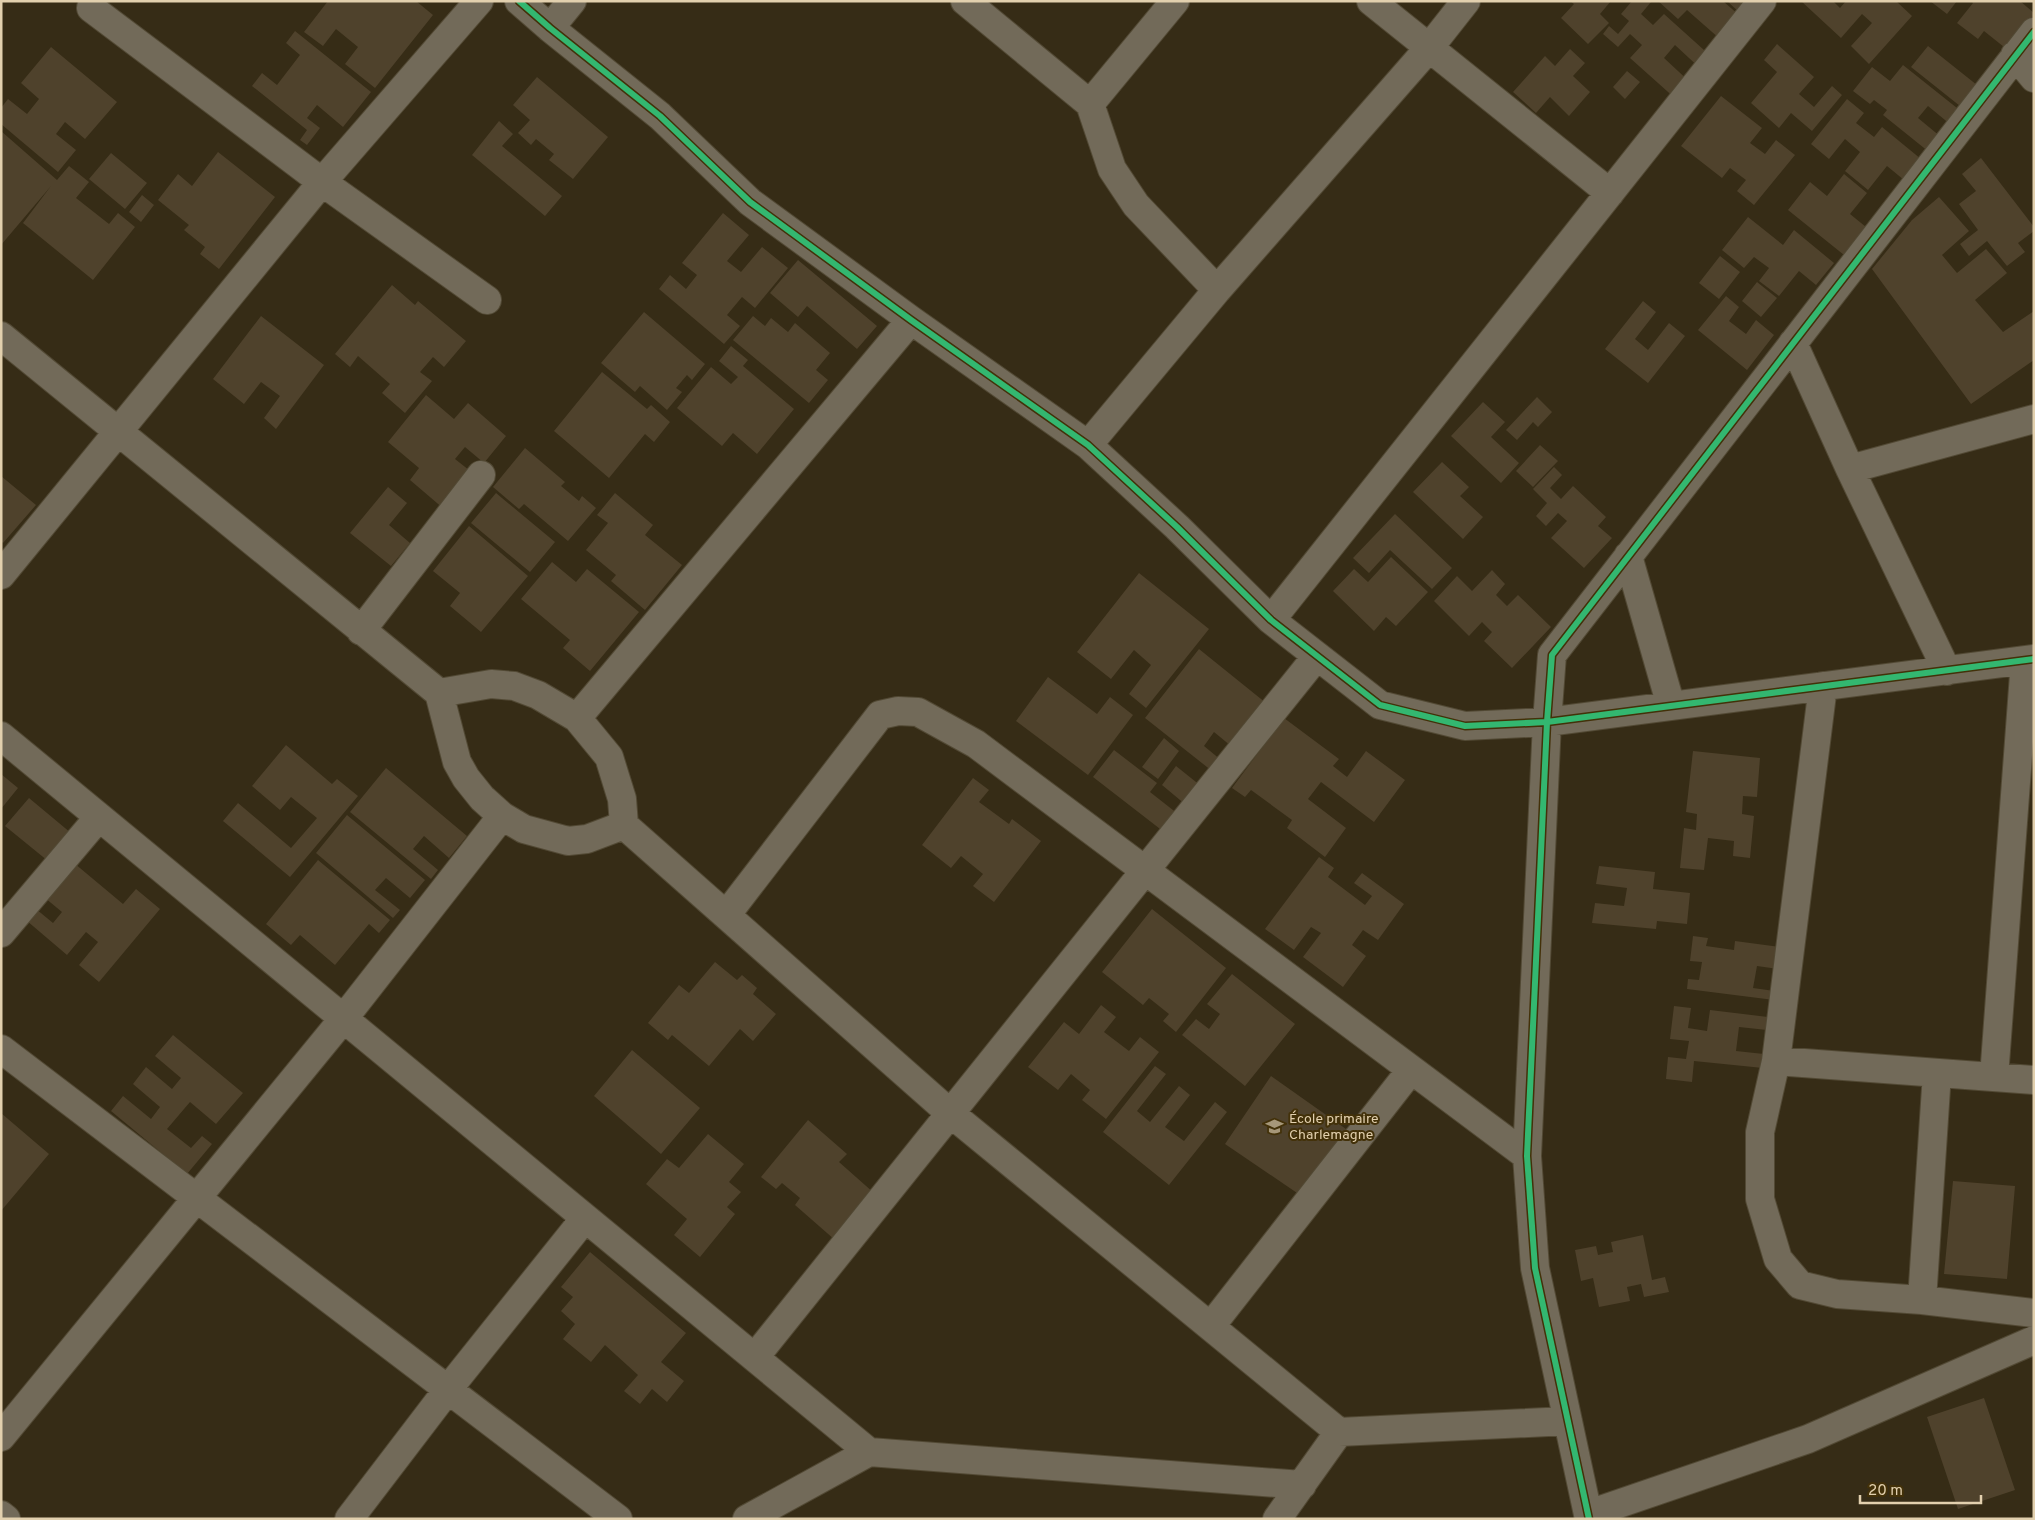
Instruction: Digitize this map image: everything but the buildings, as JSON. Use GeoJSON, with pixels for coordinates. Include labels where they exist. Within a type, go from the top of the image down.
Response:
{"type":"FeatureCollection","features":[{"type":"Feature","properties":{"kind":"street"},"geometry":{"type":"LineString","coordinates":[[1,575],[322,182],[479,1]]}},
{"type":"Feature","properties":{"kind":"street"},"geometry":{"type":"LineString","coordinates":[[519,1],[660,116],[750,202],[911,320],[1088,445],[1177,527],[1271,620],[1380,705],[1465,726],[1547,722],[2029,660],[1994,1077]]}},
{"type":"Feature","properties":{"kind":"street"},"geometry":{"type":"LineString","coordinates":[[550,28],[572,1]]}},
{"type":"Feature","properties":{"kind":"street"},"geometry":{"type":"LineString","coordinates":[[965,1],[1090,104],[1112,170],[1136,205],[1217,290]]}},
{"type":"Feature","properties":{"kind":"street"},"geometry":{"type":"LineString","coordinates":[[1090,104],[1174,1]]}},
{"type":"Feature","properties":{"kind":"street"},"geometry":{"type":"LineString","coordinates":[[1371,1],[1610,193]]}},
{"type":"Feature","properties":{"kind":"street"},"geometry":{"type":"LineString","coordinates":[[1088,445],[1217,290],[1429,48],[1466,1]]}},
{"type":"Feature","properties":{"kind":"street"},"geometry":{"type":"LineString","coordinates":[[1271,620],[1762,1]]}},
{"type":"Feature","properties":{"kind":"street"},"geometry":{"type":"LineString","coordinates":[[91,8],[322,182],[487,300]]}},
{"type":"Feature","properties":{"kind":"street"},"geometry":{"type":"LineString","coordinates":[[2034,32],[1552,655],[1547,722],[1527,1156],[1535,1268],[1589,1517],[1808,1439],[2034,1340]]}},
{"type":"Feature","properties":{"kind":"street"},"geometry":{"type":"LineString","coordinates":[[2015,55],[2034,78]]}},
{"type":"Feature","properties":{"kind":"street"},"geometry":{"type":"LineString","coordinates":[[577,718],[911,320]]}},
{"type":"Feature","properties":{"kind":"street"},"geometry":{"type":"LineString","coordinates":[[1,336],[439,693],[457,762],[466,778],[482,798],[502,816],[524,829],[568,840],[587,839],[624,825]]}},
{"type":"Feature","properties":{"kind":"street"},"geometry":{"type":"LineString","coordinates":[[1793,343],[1850,469],[1947,671]]}},
{"type":"Feature","properties":{"kind":"street"},"geometry":{"type":"LineString","coordinates":[[1850,469],[2034,419]]}},
{"type":"Feature","properties":{"kind":"street"},"geometry":{"type":"LineString","coordinates":[[361,630],[481,475]]}},
{"type":"Feature","properties":{"kind":"street"},"geometry":{"type":"LineString","coordinates":[[1628,556],[1672,706]]}},
{"type":"Feature","properties":{"kind":"street"},"geometry":{"type":"LineString","coordinates":[[755,1357],[1317,656]]}},
{"type":"Feature","properties":{"kind":"street"},"geometry":{"type":"LineString","coordinates":[[439,693],[491,684],[514,686],[538,695],[577,718],[609,757],[622,799],[624,825],[950,1113],[1339,1432],[1568,1421]]}},
{"type":"Feature","properties":{"kind":"street"},"geometry":{"type":"LineString","coordinates":[[1823,686],[1776,1061],[1760,1132],[1760,1199],[1778,1259],[1800,1285],[1837,1294],[1922,1300],[2034,1313]]}},
{"type":"Feature","properties":{"kind":"street"},"geometry":{"type":"LineString","coordinates":[[727,914],[880,715],[898,711],[918,712],[976,744],[1527,1156]]}},
{"type":"Feature","properties":{"kind":"street"},"geometry":{"type":"LineString","coordinates":[[1,736],[869,1452]]}},
{"type":"Feature","properties":{"kind":"street"},"geometry":{"type":"LineString","coordinates":[[1,933],[99,816]]}},
{"type":"Feature","properties":{"kind":"street"},"geometry":{"type":"LineString","coordinates":[[1,1438],[344,1018],[502,816]]}},
{"type":"Feature","properties":{"kind":"street"},"geometry":{"type":"LineString","coordinates":[[1,1049],[449,1388],[618,1519]]}},
{"type":"Feature","properties":{"kind":"street"},"geometry":{"type":"LineString","coordinates":[[1776,1061],[2034,1080]]}},
{"type":"Feature","properties":{"kind":"street"},"geometry":{"type":"LineString","coordinates":[[1211,1326],[1411,1070]]}},
{"type":"Feature","properties":{"kind":"street"},"geometry":{"type":"LineString","coordinates":[[1922,1300],[1937,1073]]}},
{"type":"Feature","properties":{"kind":"street"},"geometry":{"type":"LineString","coordinates":[[349,1519],[449,1388],[585,1218]]}},
{"type":"Feature","properties":{"kind":"street"},"geometry":{"type":"LineString","coordinates":[[1277,1519],[1339,1432]]}},
{"type":"Feature","properties":{"kind":"street"},"geometry":{"type":"LineString","coordinates":[[747,1519],[869,1452],[1302,1485]]}},
{"type":"Feature","properties":{"kind":"street"},"geometry":{"type":"LineString","coordinates":[[1,1515],[6,1519]]}},
{"type":"Feature","properties":{"kind":"cycle path"},"geometry":{"type":"LineString","coordinates":[[519,1],[660,116],[750,202],[911,320],[1088,445],[1177,527],[1271,620],[1380,705],[1465,726],[1547,722],[2034,659]]}},
{"type":"Feature","properties":{"kind":"cycle path"},"geometry":{"type":"LineString","coordinates":[[1589,1519],[1535,1268],[1527,1156],[1547,722],[1552,655],[2034,32]]}},
{"type":"Feature","properties":{"kind":"place","name":"École primaire Charlemagne"},"geometry":{"type":"Point","coordinates":[1275,1127]}}]}
